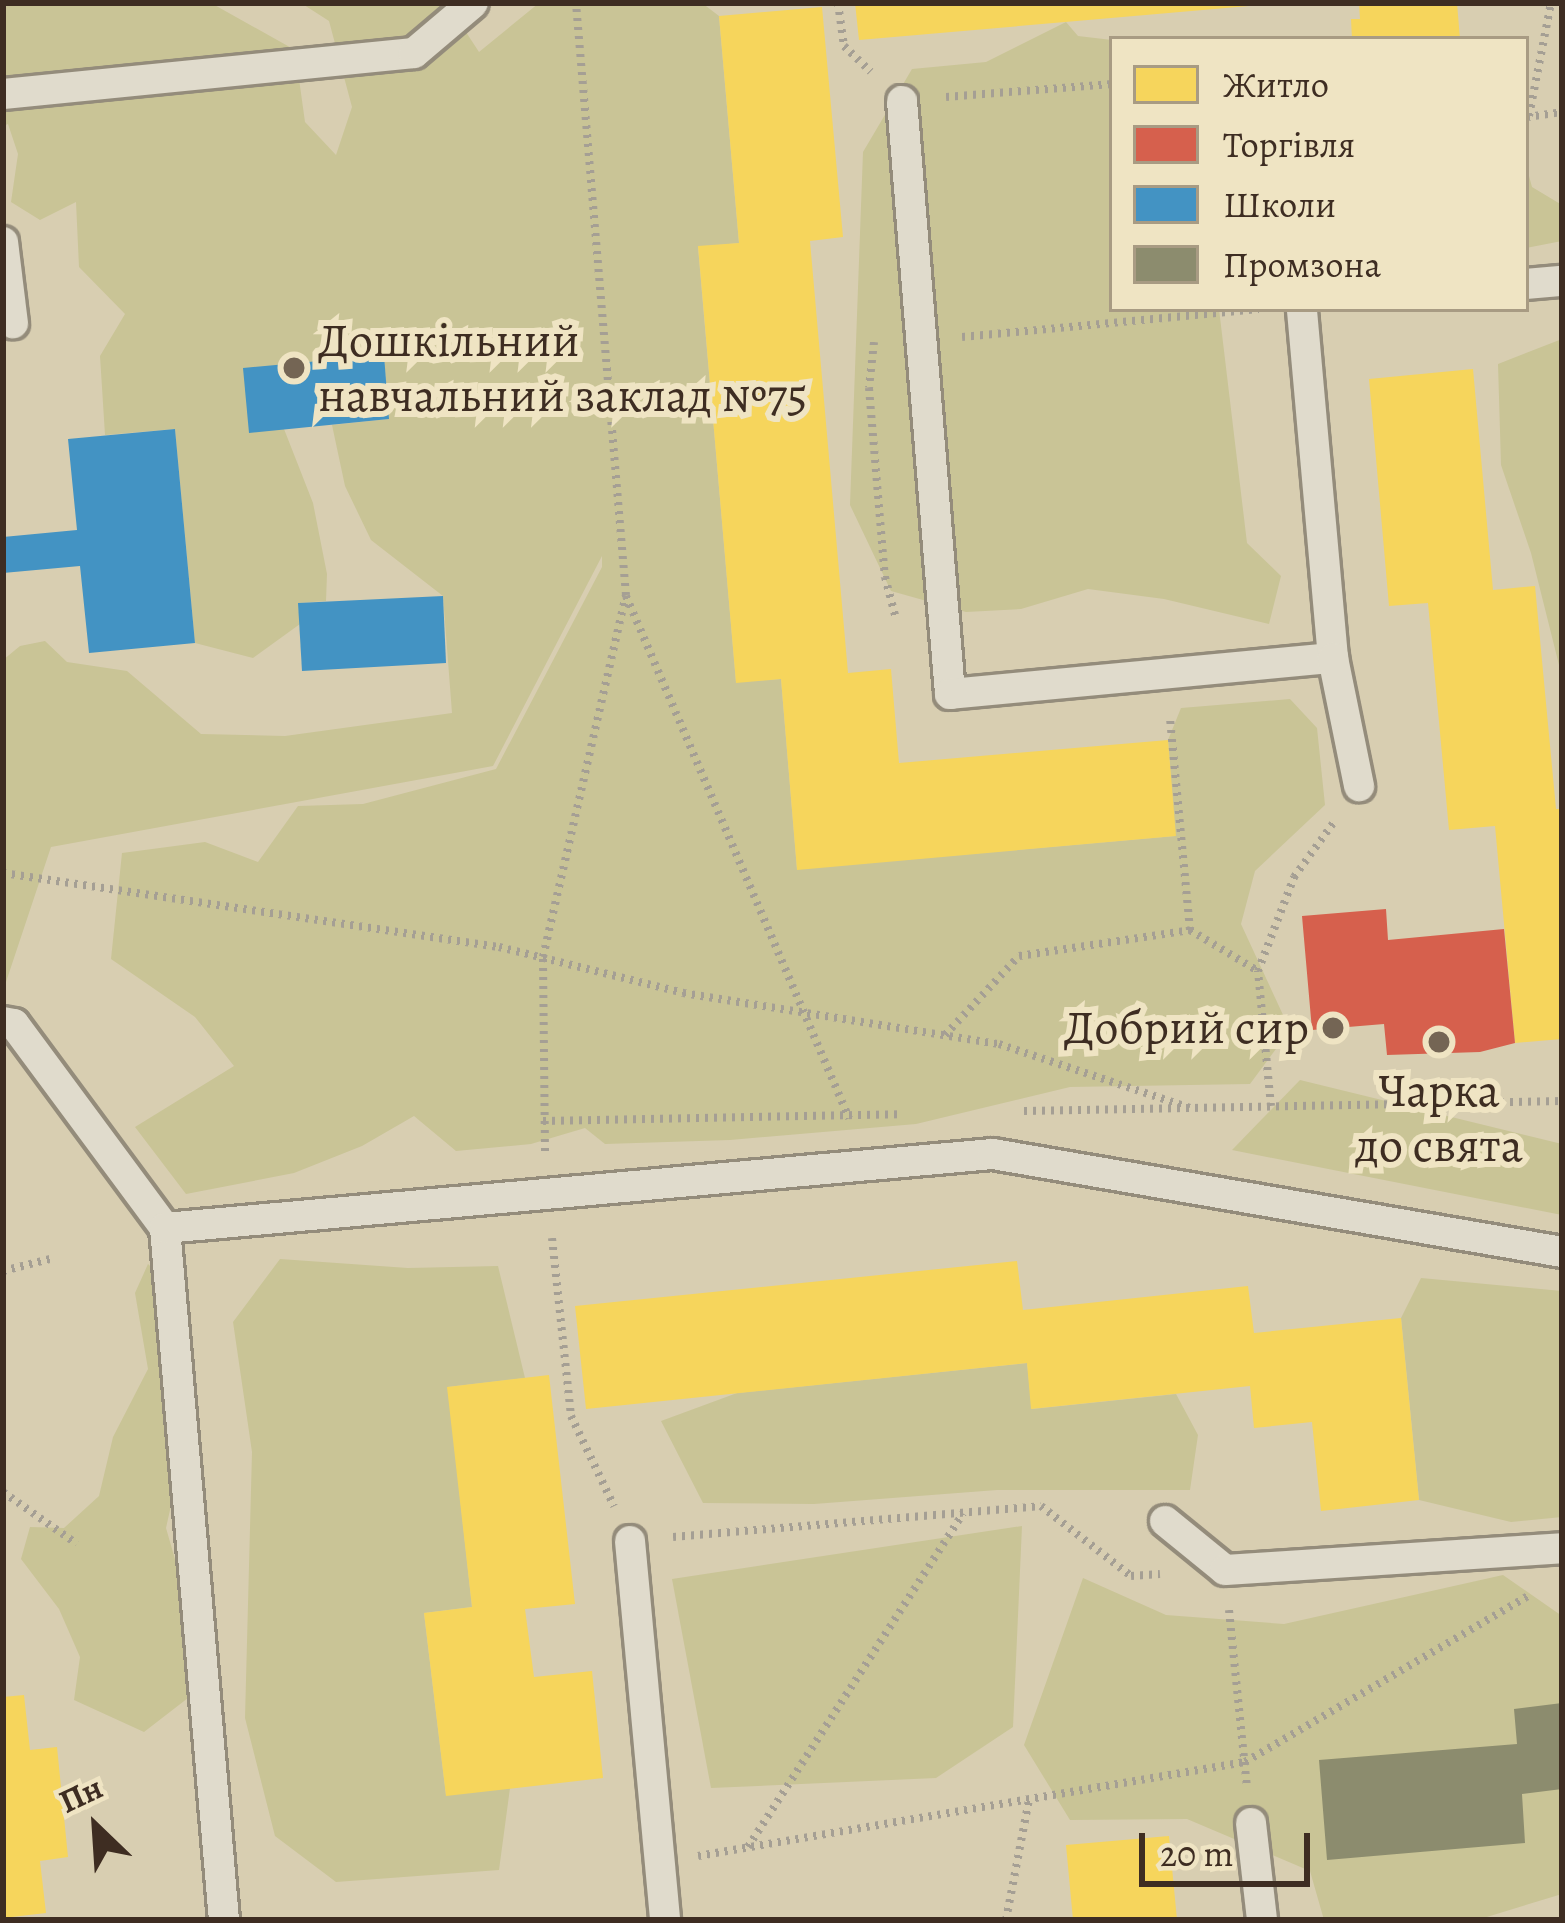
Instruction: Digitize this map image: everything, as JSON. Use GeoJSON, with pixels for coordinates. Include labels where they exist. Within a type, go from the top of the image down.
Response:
{"type":"FeatureCollection","features":[{"type":"Feature","properties":{"kind":"lane"},"geometry":{"type":"LineString","coordinates":[[3,94],[414,53],[473,3]]}},
{"type":"Feature","properties":{"kind":"lane"},"geometry":{"type":"LineString","coordinates":[[902,101],[950,694],[1333,658]]}},
{"type":"Feature","properties":{"kind":"lane"},"geometry":{"type":"LineString","coordinates":[[3,242],[13,323]]}},
{"type":"Feature","properties":{"kind":"lane"},"geometry":{"type":"LineString","coordinates":[[1529,284],[1562,281]]}},
{"type":"Feature","properties":{"kind":"lane"},"geometry":{"type":"LineString","coordinates":[[1302,312],[1333,658],[1359,786]]}},
{"type":"Feature","properties":{"kind":"lane"},"geometry":{"type":"LineString","coordinates":[[3,1022],[14,1024],[165,1228],[224,1920]]}},
{"type":"Feature","properties":{"kind":"lane"},"geometry":{"type":"LineString","coordinates":[[165,1228],[993,1154],[1562,1252]]}},
{"type":"Feature","properties":{"kind":"lane"},"geometry":{"type":"LineString","coordinates":[[1165,1521],[1225,1570],[1562,1548]]}},
{"type":"Feature","properties":{"kind":"lane"},"geometry":{"type":"LineString","coordinates":[[630,1541],[665,1920]]}},
{"type":"Feature","properties":{"kind":"lane"},"geometry":{"type":"LineString","coordinates":[[1251,1823],[1262,1920]]}},
{"type":"Feature","properties":{"kind":"path"},"geometry":{"type":"LineString","coordinates":[[576,3],[626,595],[543,957],[543,1121],[571,1416],[630,1541],[1041,1506],[1131,1576],[1225,1570],[1251,1823]]}},
{"type":"Feature","properties":{"kind":"path"},"geometry":{"type":"LineString","coordinates":[[838,3],[844,46],[902,101],[1109,84]]}},
{"type":"Feature","properties":{"kind":"path"},"geometry":{"type":"LineString","coordinates":[[1529,112],[1551,3]]}},
{"type":"Feature","properties":{"kind":"path"},"geometry":{"type":"LineString","coordinates":[[1529,117],[1562,112]]}},
{"type":"Feature","properties":{"kind":"path"},"geometry":{"type":"LineString","coordinates":[[919,341],[1227,312]]}},
{"type":"Feature","properties":{"kind":"path"},"geometry":{"type":"LineString","coordinates":[[626,595],[869,1165]]}},
{"type":"Feature","properties":{"kind":"path"},"geometry":{"type":"LineString","coordinates":[[1162,674],[1174,738],[1190,930]]}},
{"type":"Feature","properties":{"kind":"path"},"geometry":{"type":"LineString","coordinates":[[1271,1106],[1258,971],[1294,878],[1359,786]]}},
{"type":"Feature","properties":{"kind":"path"},"geometry":{"type":"LineString","coordinates":[[3,873],[543,957],[683,993],[999,1044],[1190,1108]]}},
{"type":"Feature","properties":{"kind":"path"},"geometry":{"type":"LineString","coordinates":[[945,1035],[1019,956],[1190,930],[1258,971]]}},
{"type":"Feature","properties":{"kind":"path"},"geometry":{"type":"LineString","coordinates":[[1007,1112],[1562,1101]]}},
{"type":"Feature","properties":{"kind":"path"},"geometry":{"type":"LineString","coordinates":[[543,1121],[916,1113]]}},
{"type":"Feature","properties":{"kind":"path"},"geometry":{"type":"LineString","coordinates":[[3,1270],[54,1258]]}},
{"type":"Feature","properties":{"kind":"path"},"geometry":{"type":"LineString","coordinates":[[3,1492],[77,1544]]}},
{"type":"Feature","properties":{"kind":"path"},"geometry":{"type":"LineString","coordinates":[[747,1848],[963,1513]]}},
{"type":"Feature","properties":{"kind":"path"},"geometry":{"type":"LineString","coordinates":[[660,1863],[1245,1762],[1542,1588]]}},
{"type":"Feature","properties":{"kind":"path"},"geometry":{"type":"LineString","coordinates":[[1006,1920],[1029,1799]]}},
{"type":"Feature","properties":{"kind":"shaded area"},"geometry":{"type":"Polygon","coordinates":[[[3,3],[211,3],[295,50],[305,122],[336,155],[352,107],[329,21],[301,3],[447,3],[479,52],[539,3],[702,3],[719,16],[739,243],[698,247],[736,682],[781,679],[797,869],[1175,836],[1168,740],[1181,708],[1290,699],[1317,728],[1325,805],[1255,871],[1241,924],[1290,1030],[1250,1084],[1070,1087],[916,1124],[730,1140],[605,1144],[585,1128],[531,1144],[456,1151],[414,1116],[362,1146],[294,1173],[186,1194],[135,1127],[234,1066],[195,1017],[111,959],[122,853],[205,842],[258,862],[298,806],[363,804],[496,769],[602,567],[602,556],[493,766],[51,847],[3,991],[3,660],[20,646],[45,641],[67,662],[127,671],[201,734],[285,736],[452,713],[443,596],[371,540],[345,486],[332,425],[389,419],[384,356],[244,369],[284,429],[313,503],[327,574],[326,601],[299,603],[300,624],[253,658],[195,643],[175,429],[105,435],[100,356],[125,314],[79,267],[76,202],[40,220],[11,202],[18,154],[8,124],[3,126],[3,3]]]}},
{"type":"Feature","properties":{"kind":"shaded area"},"geometry":{"type":"Polygon","coordinates":[[[1066,22],[1078,36],[1109,40],[1109,312],[1219,312],[1247,543],[1281,576],[1269,624],[1164,599],[1088,589],[1021,609],[966,612],[891,591],[850,505],[863,152],[912,69],[986,62],[1066,22]]]}},
{"type":"Feature","properties":{"kind":"shaded area"},"geometry":{"type":"Polygon","coordinates":[[[1529,176],[1532,187],[1562,205],[1562,241],[1529,247],[1529,176]]]}},
{"type":"Feature","properties":{"kind":"shaded area"},"geometry":{"type":"Polygon","coordinates":[[[1562,339],[1562,677],[1531,553],[1501,465],[1498,364],[1562,339]]]}},
{"type":"Feature","properties":{"kind":"shaded area"},"geometry":{"type":"Polygon","coordinates":[[[1300,1080],[1562,1144],[1562,1215],[1232,1150],[1300,1080]]]}},
{"type":"Feature","properties":{"kind":"shaded area"},"geometry":{"type":"Polygon","coordinates":[[[280,1259],[408,1268],[498,1266],[525,1378],[448,1387],[472,1607],[424,1613],[446,1795],[510,1788],[499,1870],[336,1882],[275,1836],[245,1718],[252,1452],[233,1322],[280,1259]]]}},
{"type":"Feature","properties":{"kind":"shaded area"},"geometry":{"type":"Polygon","coordinates":[[[148,1264],[184,1298],[186,1438],[166,1528],[210,1681],[144,1732],[74,1700],[80,1657],[59,1609],[21,1559],[30,1527],[64,1528],[99,1496],[113,1437],[148,1369],[135,1293],[148,1264]]]}},
{"type":"Feature","properties":{"kind":"shaded area"},"geometry":{"type":"Polygon","coordinates":[[[1421,1278],[1562,1291],[1562,1517],[1511,1522],[1419,1500],[1401,1318],[1421,1278]]]}},
{"type":"Feature","properties":{"kind":"shaded area"},"geometry":{"type":"Polygon","coordinates":[[[1027,1363],[1032,1409],[1176,1394],[1198,1435],[1190,1490],[997,1490],[814,1504],[703,1503],[661,1421],[737,1393],[1027,1363]]]}},
{"type":"Feature","properties":{"kind":"shaded area"},"geometry":{"type":"Polygon","coordinates":[[[1022,1526],[1013,1727],[936,1778],[711,1788],[672,1579],[1022,1526]]]}},
{"type":"Feature","properties":{"kind":"shaded area"},"geometry":{"type":"Polygon","coordinates":[[[1503,1575],[1562,1616],[1562,1894],[1477,1920],[1324,1920],[1310,1871],[1187,1819],[1070,1820],[1024,1745],[1083,1578],[1166,1615],[1284,1624],[1503,1575]]]}},
{"type":"Feature","properties":{"kind":"building: Житло"},"geometry":{"type":"Polygon","coordinates":[[[855,3],[1249,3],[1249,6],[859,40],[855,3]]]}},
{"type":"Feature","properties":{"kind":"building: Житло"},"geometry":{"type":"Polygon","coordinates":[[[1359,3],[1457,3],[1460,36],[1352,36],[1351,19],[1360,19],[1359,3]]]}},
{"type":"Feature","properties":{"kind":"building: Житло"},"geometry":{"type":"Polygon","coordinates":[[[822,7],[843,237],[810,241],[848,673],[891,669],[899,763],[1168,740],[1176,836],[797,870],[781,679],[736,683],[698,246],[739,243],[719,16],[822,7]]]}},
{"type":"Feature","properties":{"kind":"building: Житло"},"geometry":{"type":"Polygon","coordinates":[[[1473,369],[1493,590],[1535,586],[1556,809],[1562,809],[1562,1039],[1515,1043],[1495,826],[1449,830],[1428,603],[1389,606],[1369,379],[1473,369]]]}},
{"type":"Feature","properties":{"kind":"building: Житло"},"geometry":{"type":"Polygon","coordinates":[[[1017,1261],[1023,1310],[1248,1286],[1254,1333],[1401,1318],[1419,1500],[1321,1511],[1312,1422],[1254,1428],[1250,1386],[1031,1409],[1027,1363],[586,1409],[575,1306],[1017,1261]]]}},
{"type":"Feature","properties":{"kind":"building: Житло"},"geometry":{"type":"Polygon","coordinates":[[[549,1375],[575,1604],[525,1609],[534,1677],[592,1671],[603,1778],[446,1796],[424,1613],[472,1607],[447,1387],[549,1375]]]}},
{"type":"Feature","properties":{"kind":"building: Житло"},"geometry":{"type":"Polygon","coordinates":[[[24,1695],[30,1750],[57,1747],[68,1857],[40,1861],[46,1913],[3,1918],[3,1697],[24,1695]]]}},
{"type":"Feature","properties":{"kind":"building: Житло"},"geometry":{"type":"Polygon","coordinates":[[[1169,1836],[1177,1920],[1073,1920],[1066,1845],[1169,1836]]]}},
{"type":"Feature","properties":{"kind":"building: Торгівля"},"geometry":{"type":"Polygon","coordinates":[[[1386,909],[1388,940],[1504,929],[1515,1043],[1480,1052],[1387,1055],[1384,1024],[1312,1030],[1302,916],[1386,909]]]}},
{"type":"Feature","properties":{"kind":"building: Школи"},"geometry":{"type":"Polygon","coordinates":[[[384,355],[389,419],[249,433],[243,368],[384,355]]]}},
{"type":"Feature","properties":{"kind":"building: Школи"},"geometry":{"type":"Polygon","coordinates":[[[175,429],[195,643],[89,653],[80,566],[3,573],[3,537],[77,530],[68,439],[175,429]]]}},
{"type":"Feature","properties":{"kind":"building: Школи"},"geometry":{"type":"Polygon","coordinates":[[[443,596],[446,663],[302,671],[298,603],[443,596]]]}},
{"type":"Feature","properties":{"kind":"building: Промзона"},"geometry":{"type":"Polygon","coordinates":[[[1562,1703],[1562,1789],[1522,1794],[1525,1843],[1327,1860],[1319,1760],[1517,1744],[1514,1709],[1562,1703]]]}},
{"type":"Feature","properties":{"kind":"place","name":"Дошкільний навчальний заклад №75"},"geometry":{"type":"Point","coordinates":[294,368]}},
{"type":"Feature","properties":{"kind":"place","name":"Добрий сир"},"geometry":{"type":"Point","coordinates":[1333,1028]}},
{"type":"Feature","properties":{"kind":"place","name":"Чарка до свята"},"geometry":{"type":"Point","coordinates":[1439,1042]}}]}
